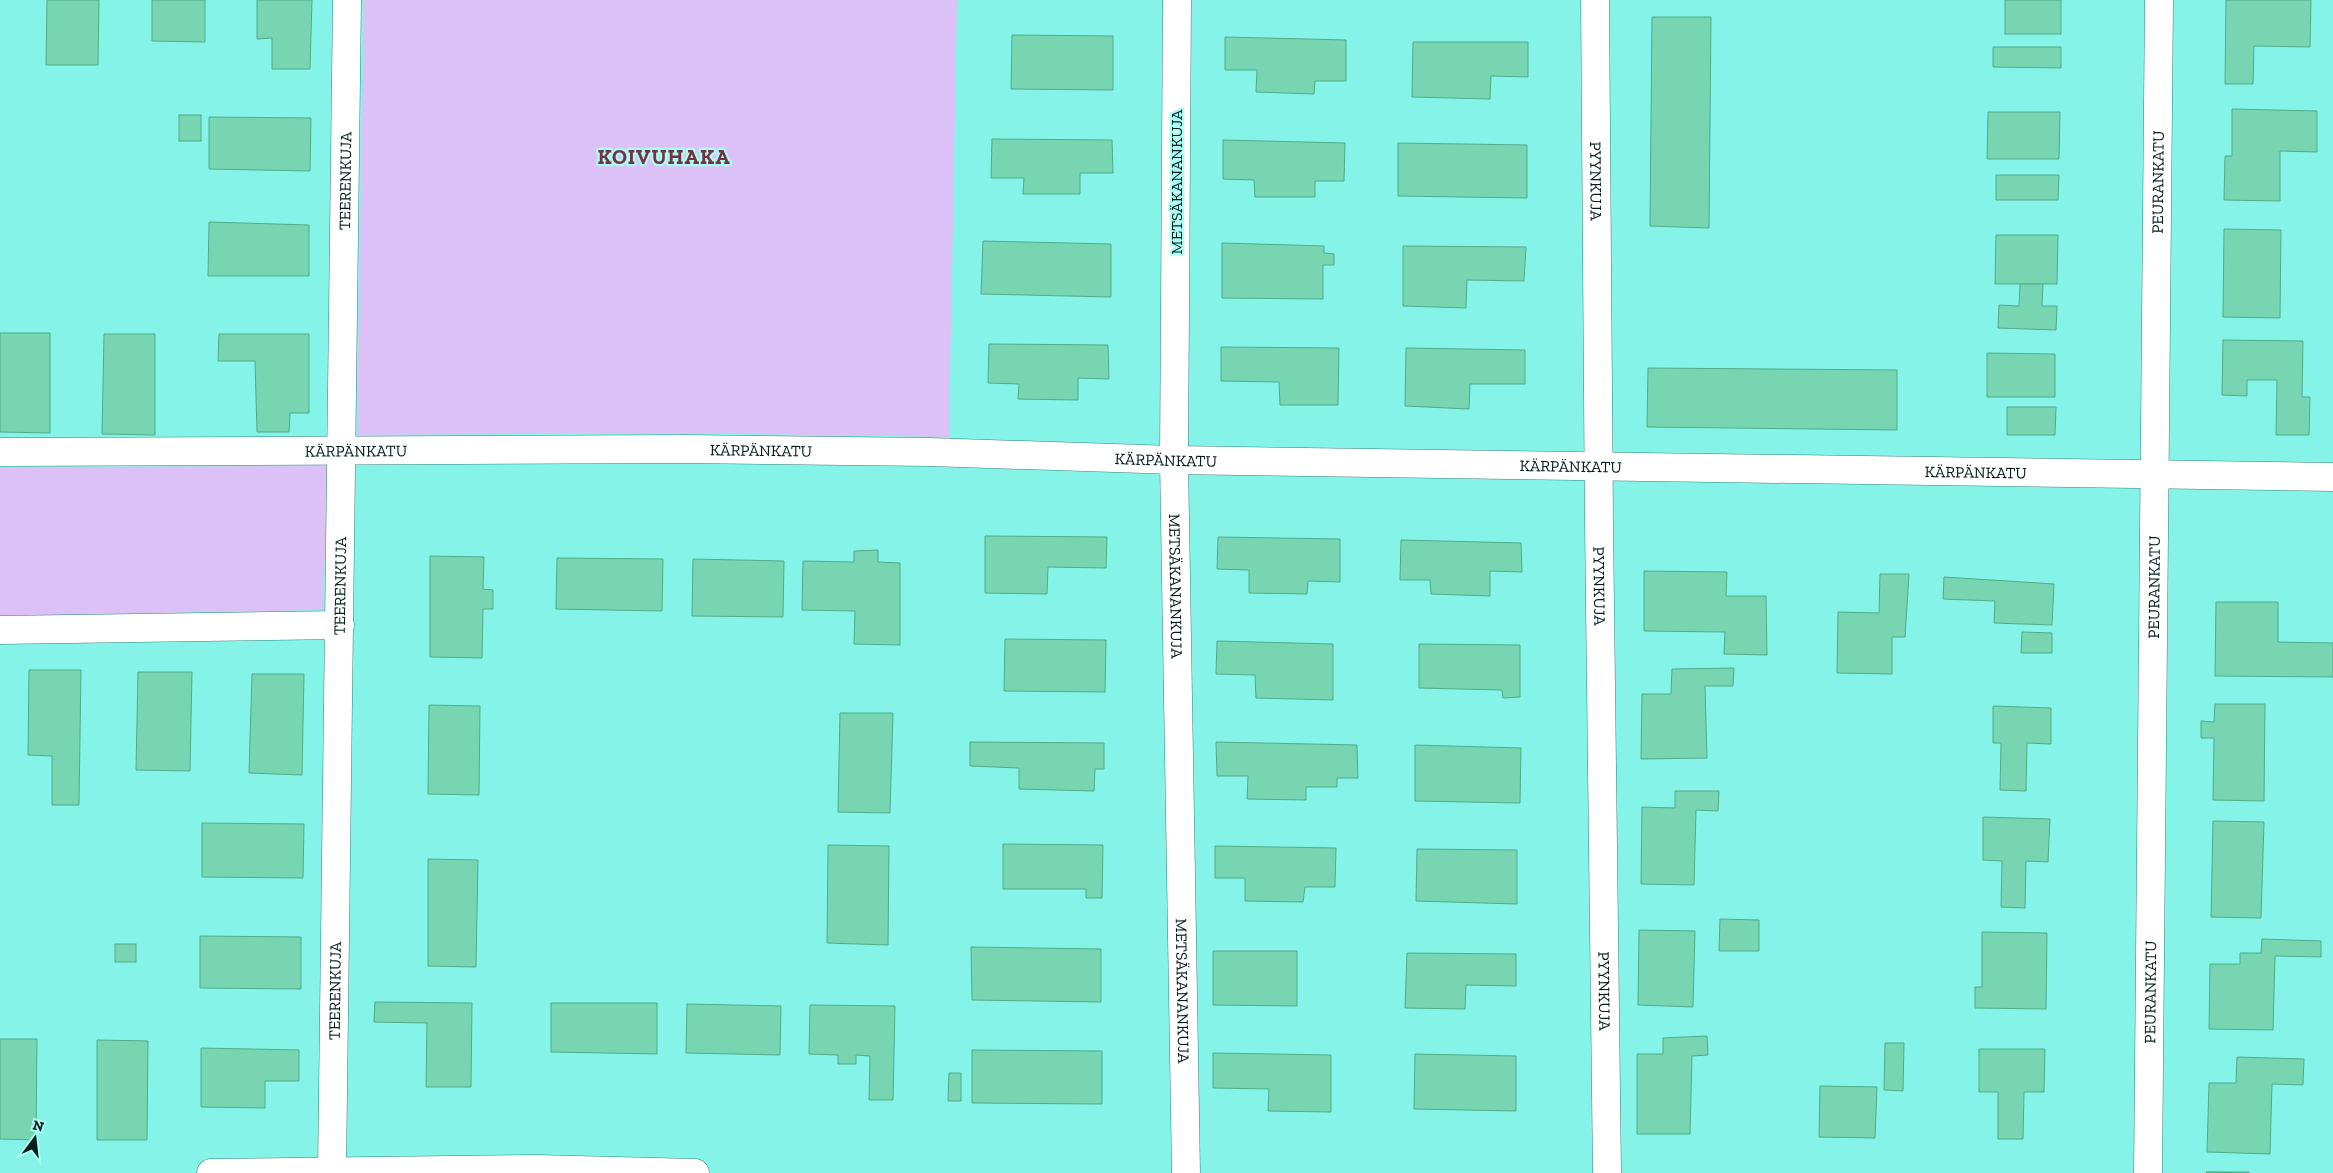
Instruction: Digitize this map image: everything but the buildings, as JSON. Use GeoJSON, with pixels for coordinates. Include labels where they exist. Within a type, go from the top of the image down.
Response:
{"type":"FeatureCollection","features":[{"type":"Feature","properties":{"kind":"street","name":"TEERENKUJA"},"geometry":{"type":"LineString","coordinates":[[332,1171],[347,0]]}},
{"type":"Feature","properties":{"kind":"street","name":"METSÄKANANKUJA"},"geometry":{"type":"LineString","coordinates":[[1178,0],[1174,460],[1186,1173]]}},
{"type":"Feature","properties":{"kind":"street","name":"PYYNKUJA"},"geometry":{"type":"LineString","coordinates":[[1595,0],[1598,466],[1607,1173]]}},
{"type":"Feature","properties":{"kind":"street","name":"PEURANKATU"},"geometry":{"type":"LineString","coordinates":[[2148,1173],[2159,0]]}},
{"type":"Feature","properties":{"kind":"street","name":"KÄRPÄNKATU"},"geometry":{"type":"LineString","coordinates":[[0,452],[687,449],[930,452],[1174,460],[2333,477]]}},
{"type":"Feature","properties":{"kind":"street"},"geometry":{"type":"LineString","coordinates":[[0,630],[340,625]]}},
{"type":"Feature","properties":{"kind":"street"},"geometry":{"type":"LineString","coordinates":[[211,1173],[536,1169],[695,1173]]}},
{"type":"Feature","properties":{"kind":"shaded area"},"geometry":{"type":"Polygon","coordinates":[[[364,0],[957,0],[949,437],[675,433],[357,435],[364,0]]]}},
{"type":"Feature","properties":{"kind":"shaded area"},"geometry":{"type":"Polygon","coordinates":[[[328,466],[323,610],[0,616],[0,467],[328,466]]]}},
{"type":"Feature","properties":{"kind":"district","name":"KOIVUHAKA"},"geometry":{"type":"Point","coordinates":[664,157]}}]}
